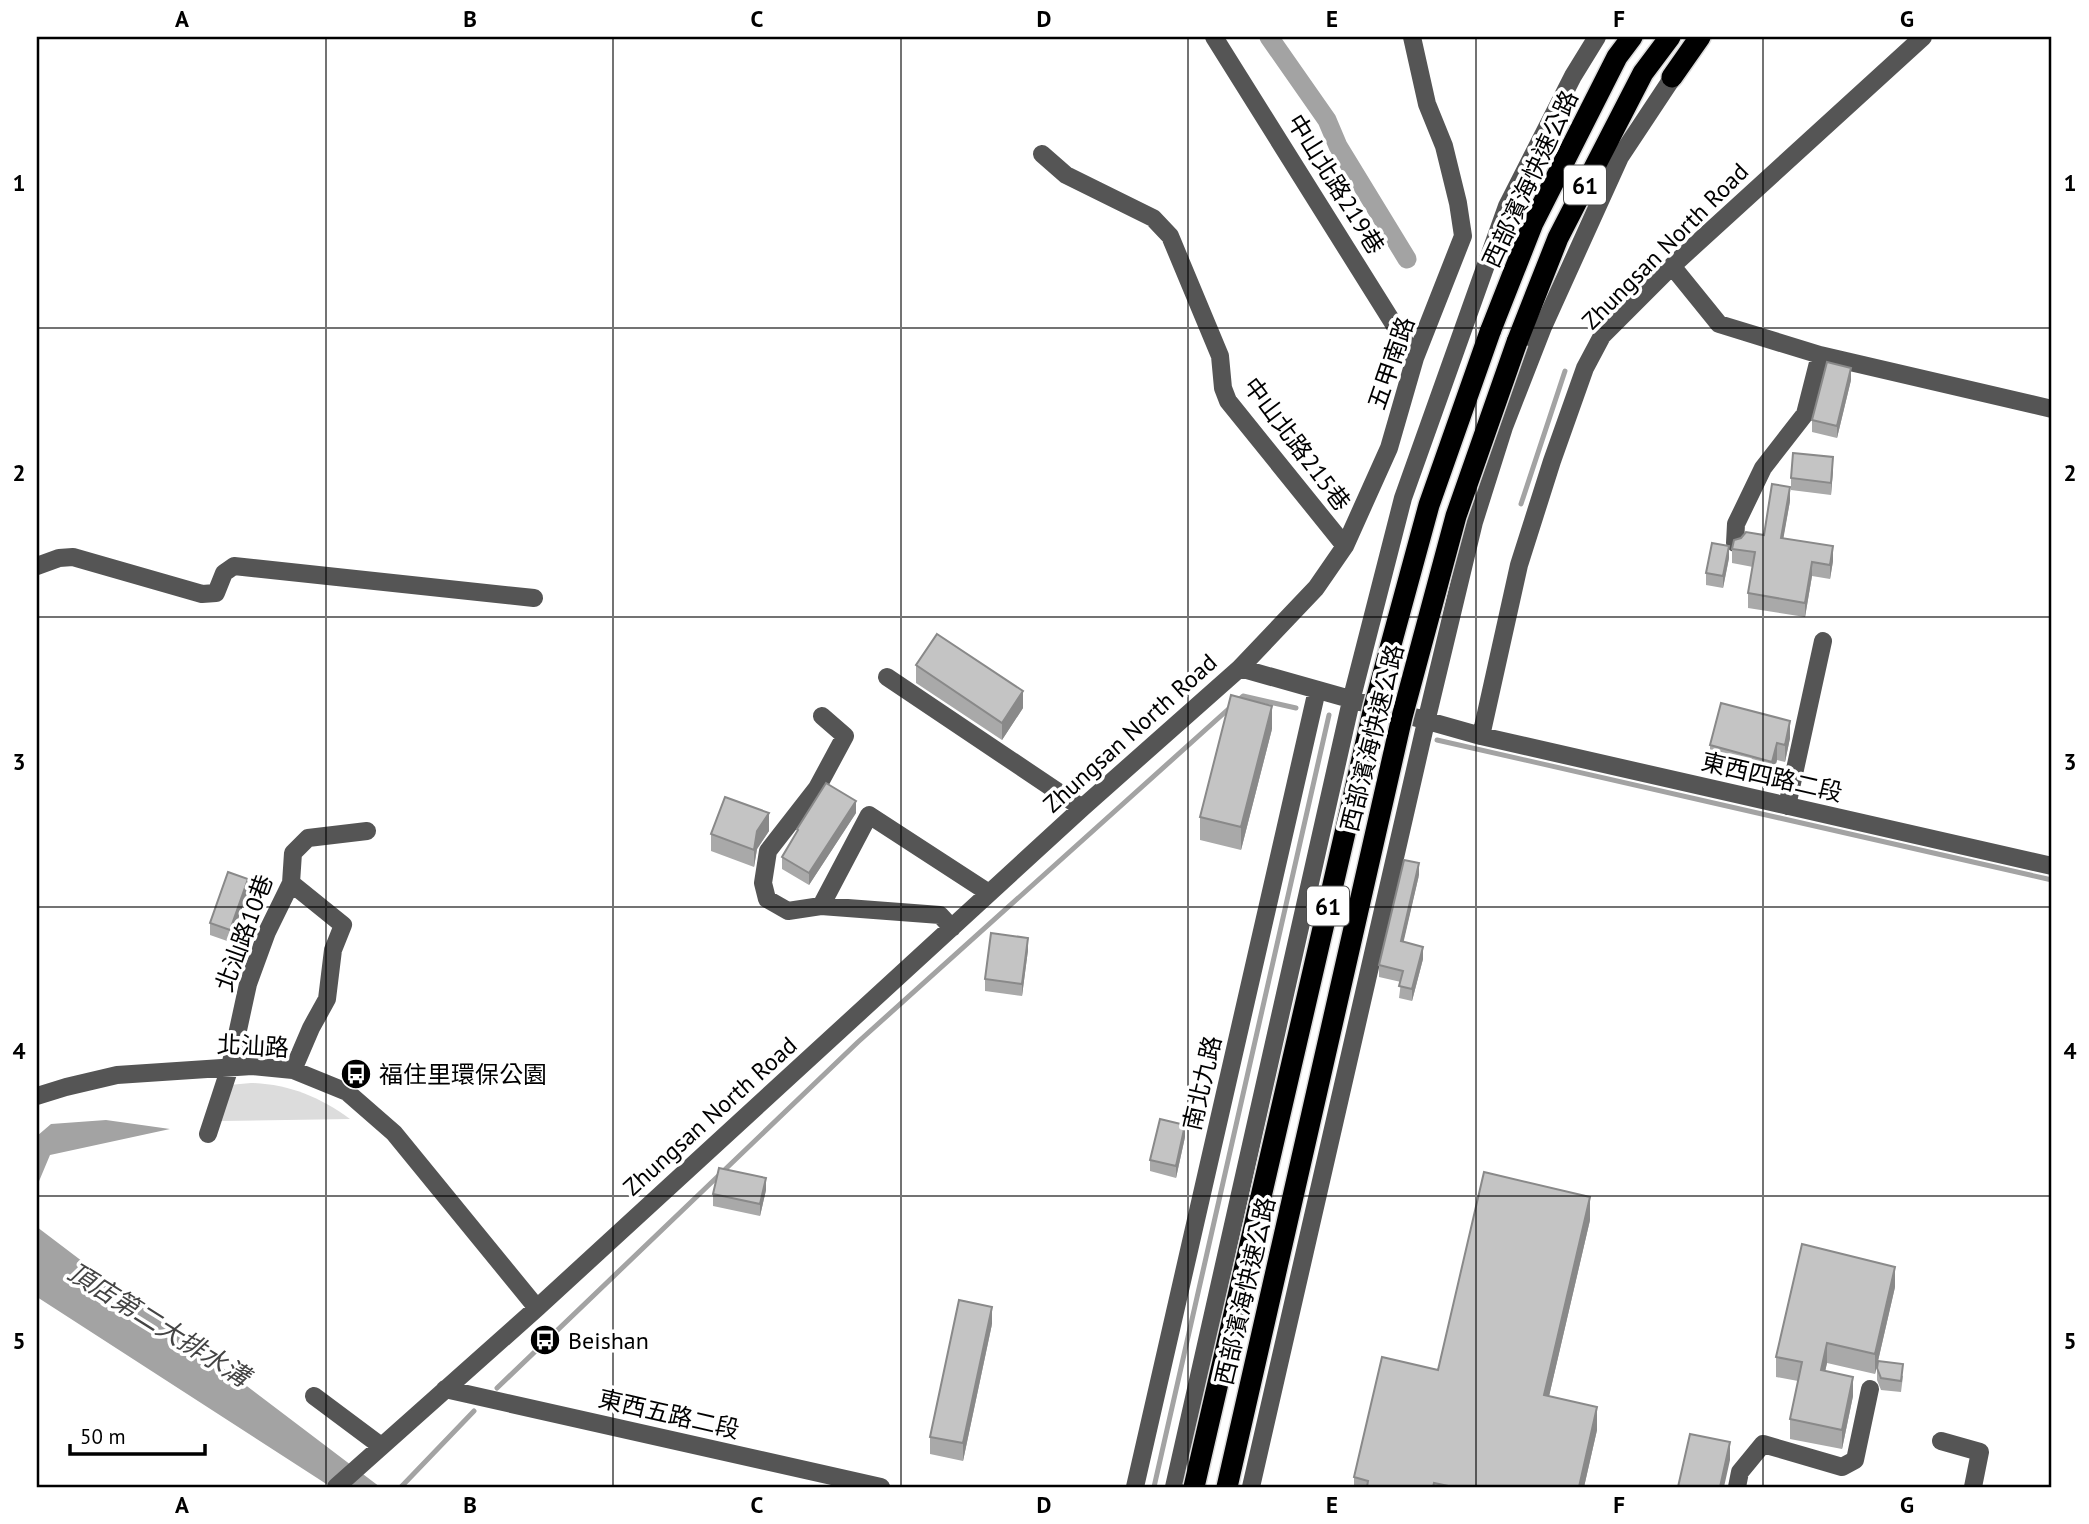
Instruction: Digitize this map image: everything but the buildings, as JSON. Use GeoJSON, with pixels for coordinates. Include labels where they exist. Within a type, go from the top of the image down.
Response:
{"type":"FeatureCollection","features":[{"type":"Feature","properties":{"kind":"highway","name":"西部濱海快速公路"},"geometry":{"type":"LineString","coordinates":[[1194,1487],[1374,707],[1429,505],[1490,332],[1533,223],[1618,57],[1632,37]]}},
{"type":"Feature","properties":{"kind":"highway","name":"西部濱海快速公路"},"geometry":{"type":"LineString","coordinates":[[1227,1487],[1402,717],[1456,516],[1517,342],[1558,238],[1643,73],[1670,37]]}},
{"type":"Feature","properties":{"kind":"highway"},"geometry":{"type":"LineString","coordinates":[[1672,76],[1701,37]]}},
{"type":"Feature","properties":{"kind":"street","name":"中山北路219巷"},"geometry":{"type":"LineString","coordinates":[[1214,37],[1415,358]]}},
{"type":"Feature","properties":{"kind":"street","name":"五甲南路"},"geometry":{"type":"LineString","coordinates":[[1240,668],[1315,588],[1345,546],[1389,448],[1415,358],[1463,236],[1444,146],[1427,104],[1412,37]]}},
{"type":"Feature","properties":{"kind":"street"},"geometry":{"type":"LineString","coordinates":[[1174,1487],[1352,701],[1403,498],[1507,206],[1573,76],[1597,37]]}},
{"type":"Feature","properties":{"kind":"street","name":"Zhungsan North Road"},"geometry":{"type":"LineString","coordinates":[[336,1487],[537,1308],[1082,808],[1240,668],[1481,736],[1520,565],[1584,368],[1602,336],[1672,266],[1923,37]]}},
{"type":"Feature","properties":{"kind":"street"},"geometry":{"type":"LineString","coordinates":[[1251,1487],[1474,523],[1509,415],[1543,327],[1620,156],[1672,76]]}},
{"type":"Feature","properties":{"kind":"street","name":"中山北路215巷"},"geometry":{"type":"LineString","coordinates":[[1042,154],[1066,175],[1153,218],[1170,236],[1220,356],[1223,388],[1228,401],[1345,546]]}},
{"type":"Feature","properties":{"kind":"street"},"geometry":{"type":"LineString","coordinates":[[1672,266],[1719,324],[1820,355],[2052,410]]}},
{"type":"Feature","properties":{"kind":"street"},"geometry":{"type":"LineString","coordinates":[[1735,543],[1736,524],[1763,468],[1805,414],[1820,355]]}},
{"type":"Feature","properties":{"kind":"street"},"geometry":{"type":"LineString","coordinates":[[37,566],[59,558],[73,557],[202,594],[216,593],[224,573],[234,566],[534,598]]}},
{"type":"Feature","properties":{"kind":"street"},"geometry":{"type":"LineString","coordinates":[[1787,806],[1823,641]]}},
{"type":"Feature","properties":{"kind":"street"},"geometry":{"type":"LineString","coordinates":[[887,677],[1082,808]]}},
{"type":"Feature","properties":{"kind":"street","name":"南北九路"},"geometry":{"type":"LineString","coordinates":[[1135,1487],[1317,690]]}},
{"type":"Feature","properties":{"kind":"street"},"geometry":{"type":"LineString","coordinates":[[822,716],[845,736],[817,788],[768,851],[763,883],[767,900],[788,911],[821,906],[940,915],[952,928]]}},
{"type":"Feature","properties":{"kind":"street","name":"東西四路二段"},"geometry":{"type":"LineString","coordinates":[[1481,736],[2052,866]]}},
{"type":"Feature","properties":{"kind":"street"},"geometry":{"type":"LineString","coordinates":[[821,906],[869,815],[989,893]]}},
{"type":"Feature","properties":{"kind":"street","name":"北汕路10巷"},"geometry":{"type":"LineString","coordinates":[[208,1134],[230,1066],[248,984],[267,932],[292,883],[293,853],[308,838],[367,831]]}},
{"type":"Feature","properties":{"kind":"street"},"geometry":{"type":"LineString","coordinates":[[292,883],[343,925],[333,950],[327,999],[293,1070]]}},
{"type":"Feature","properties":{"kind":"street","name":"北汕路"},"geometry":{"type":"LineString","coordinates":[[37,1096],[117,1075],[230,1066],[293,1070],[347,1092],[394,1133],[537,1308]]}},
{"type":"Feature","properties":{"kind":"street","name":"東西五路二段"},"geometry":{"type":"LineString","coordinates":[[445,1389],[881,1487]]}},
{"type":"Feature","properties":{"kind":"street"},"geometry":{"type":"LineString","coordinates":[[1737,1487],[1740,1472],[1763,1444],[1842,1467],[1855,1460],[1870,1389]]}},
{"type":"Feature","properties":{"kind":"street"},"geometry":{"type":"LineString","coordinates":[[314,1396],[381,1446]]}},
{"type":"Feature","properties":{"kind":"street"},"geometry":{"type":"LineString","coordinates":[[1941,1441],[1980,1452],[1973,1487]]}},
{"type":"Feature","properties":{"kind":"shaded area"},"geometry":{"type":"Polygon","coordinates":[[[251,1083],[278,1086],[303,1093],[350,1119],[221,1121],[229,1085],[251,1083]]]}},
{"type":"Feature","properties":{"kind":"water"},"geometry":{"type":"Polygon","coordinates":[[[106,1120],[170,1129],[50,1155],[37,1186],[37,1136],[51,1124],[106,1120]]]}},
{"type":"Feature","properties":{"kind":"water","name":"頂店第二大排水溝"},"geometry":{"type":"Polygon","coordinates":[[[37,1227],[380,1487],[331,1487],[37,1297],[37,1227]]]}},
{"type":"Feature","properties":{"kind":"waterway"},"geometry":{"type":"LineString","coordinates":[[1269,37],[1327,120],[1338,146],[1407,259]]}},
{"type":"Feature","properties":{"kind":"waterway"},"geometry":{"type":"LineString","coordinates":[[1521,504],[1565,371]]}},
{"type":"Feature","properties":{"kind":"waterway"},"geometry":{"type":"LineString","coordinates":[[497,1388],[858,1042],[1243,696],[1296,708]]}},
{"type":"Feature","properties":{"kind":"waterway"},"geometry":{"type":"LineString","coordinates":[[1154,1487],[1329,715]]}},
{"type":"Feature","properties":{"kind":"waterway"},"geometry":{"type":"LineString","coordinates":[[1437,740],[2052,880]]}},
{"type":"Feature","properties":{"kind":"waterway"},"geometry":{"type":"LineString","coordinates":[[401,1487],[474,1411]]}},
{"type":"Feature","properties":{"kind":"place","name":"福住里環保公園"},"geometry":{"type":"Point","coordinates":[356,1074]}},
{"type":"Feature","properties":{"kind":"place","name":"Beishan"},"geometry":{"type":"Point","coordinates":[545,1340]}}]}
